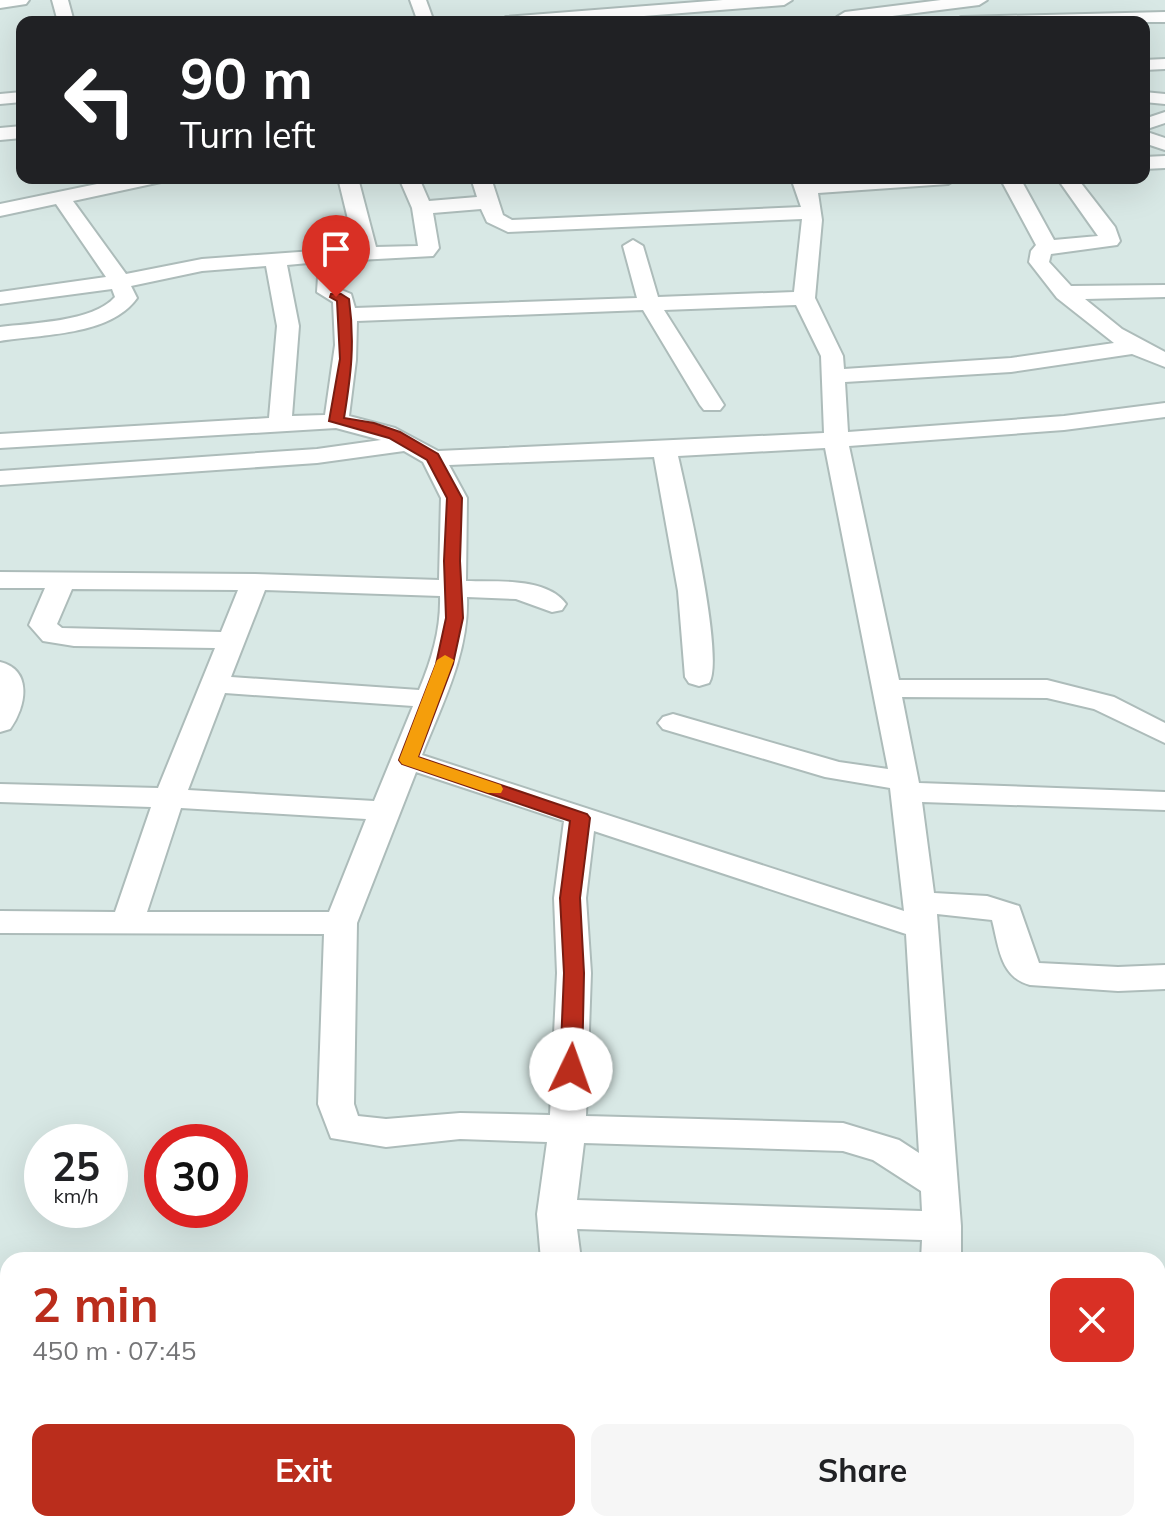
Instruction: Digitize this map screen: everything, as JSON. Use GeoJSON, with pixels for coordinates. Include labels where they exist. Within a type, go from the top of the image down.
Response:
{"type":"FeatureCollection","features":[{"type":"Feature","properties":{"kind":"main road"},"geometry":{"type":"LineString","coordinates":[[0,2],[19,0]]}},
{"type":"Feature","properties":{"kind":"street"},"geometry":{"type":"LineString","coordinates":[[616,16],[784,0]]}},
{"type":"Feature","properties":{"kind":"street"},"geometry":{"type":"LineString","coordinates":[[844,16],[979,0]]}},
{"type":"Feature","properties":{"kind":"street"},"geometry":{"type":"LineString","coordinates":[[988,0],[1003,16]]}},
{"type":"Feature","properties":{"kind":"street"},"geometry":{"type":"LineString","coordinates":[[0,210],[111,184]]}},
{"type":"Feature","properties":{"kind":"street"},"geometry":{"type":"LineString","coordinates":[[350,184],[367,254]]}},
{"type":"Feature","properties":{"kind":"street"},"geometry":{"type":"LineString","coordinates":[[0,298],[119,282],[202,265],[429,250],[422,208],[412,184]]}},
{"type":"Feature","properties":{"kind":"street"},"geometry":{"type":"LineString","coordinates":[[483,184],[494,218],[508,226],[811,213]]}},
{"type":"Feature","properties":{"kind":"street"},"geometry":{"type":"LineString","coordinates":[[556,1214],[941,1243],[920,915],[904,786],[836,440],[832,356],[804,298],[811,213],[805,184]]}},
{"type":"Feature","properties":{"kind":"street"},"geometry":{"type":"LineString","coordinates":[[1013,184],[1047,247]]}},
{"type":"Feature","properties":{"kind":"street"},"geometry":{"type":"LineString","coordinates":[[1072,184],[1105,227],[1110,241],[1047,247],[1041,251],[1039,262],[1073,302],[1136,347],[1165,360]]}},
{"type":"Feature","properties":{"kind":"street"},"geometry":{"type":"LineString","coordinates":[[0,334],[103,315],[123,305],[126,298],[112,266],[61,198]]}},
{"type":"Feature","properties":{"kind":"street"},"geometry":{"type":"LineString","coordinates":[[422,208],[490,202]]}},
{"type":"Feature","properties":{"kind":"street"},"geometry":{"type":"LineString","coordinates":[[633,246],[649,303],[712,405]]}},
{"type":"Feature","properties":{"kind":"street"},"geometry":{"type":"LineString","coordinates":[[330,255],[328,292],[343,299],[347,315],[347,359],[336,421]]}},
{"type":"Feature","properties":{"kind":"street"},"geometry":{"type":"LineString","coordinates":[[275,258],[288,326],[280,424]]}},
{"type":"Feature","properties":{"kind":"street"},"geometry":{"type":"LineString","coordinates":[[1065,293],[1165,291]]}},
{"type":"Feature","properties":{"kind":"street"},"geometry":{"type":"LineString","coordinates":[[347,315],[804,298]]}},
{"type":"Feature","properties":{"kind":"street"},"geometry":{"type":"LineString","coordinates":[[834,376],[1011,365],[1136,347]]}},
{"type":"Feature","properties":{"kind":"street"},"geometry":{"type":"LineString","coordinates":[[0,478],[421,450],[665,450],[1064,423],[1165,410]]}},
{"type":"Feature","properties":{"kind":"street"},"geometry":{"type":"LineString","coordinates":[[0,441],[336,421],[369,426],[421,450],[454,498],[454,618],[444,664],[341,923],[336,1104],[344,1128],[386,1133],[460,1126],[843,1137],[895,1154],[938,1184]]}},
{"type":"Feature","properties":{"kind":"street"},"geometry":{"type":"LineString","coordinates":[[665,450],[690,573],[697,622],[699,677]]}},
{"type":"Feature","properties":{"kind":"street"},"geometry":{"type":"LineString","coordinates":[[0,580],[255,582],[516,591],[552,604]]}},
{"type":"Feature","properties":{"kind":"street"},"geometry":{"type":"LineString","coordinates":[[62,580],[43,625],[53,635],[74,638],[231,640]]}},
{"type":"Feature","properties":{"kind":"street"},"geometry":{"type":"LineString","coordinates":[[127,923],[169,798],[255,582]]}},
{"type":"Feature","properties":{"kind":"street"},"geometry":{"type":"LineString","coordinates":[[0,670],[9,679],[10,695],[0,723]]}},
{"type":"Feature","properties":{"kind":"street"},"geometry":{"type":"LineString","coordinates":[[212,684],[431,699]]}},
{"type":"Feature","properties":{"kind":"street"},"geometry":{"type":"LineString","coordinates":[[887,688],[1047,689],[1104,703],[1154,730],[1165,704]]}},
{"type":"Feature","properties":{"kind":"street"},"geometry":{"type":"LineString","coordinates":[[673,723],[836,771],[904,786],[1165,801]]}},
{"type":"Feature","properties":{"kind":"street"},"geometry":{"type":"LineString","coordinates":[[408,760],[580,818],[920,915],[987,907],[1007,914],[1020,964],[1030,974],[1118,979],[1165,977]]}},
{"type":"Feature","properties":{"kind":"street"},"geometry":{"type":"LineString","coordinates":[[0,793],[169,798],[385,811]]}},
{"type":"Feature","properties":{"kind":"street"},"geometry":{"type":"LineString","coordinates":[[560,1252],[556,1214],[567,1131],[574,973],[570,898],[580,818]]}},
{"type":"Feature","properties":{"kind":"street"},"geometry":{"type":"LineString","coordinates":[[0,922],[341,923]]}},
{"type":"Feature","properties":{"kind":"slow traffic"},"geometry":{"type":"LineString","coordinates":[[445,660],[408,760],[494,789]]}},
{"type":"Feature","properties":{"kind":"route"},"geometry":{"type":"LineString","coordinates":[[336,297],[343,299],[347,315],[347,359],[336,421],[369,426],[395,435],[433,458],[453,491],[454,618],[444,664],[408,760],[580,818],[570,898],[574,973],[571,1069]]}}]}
